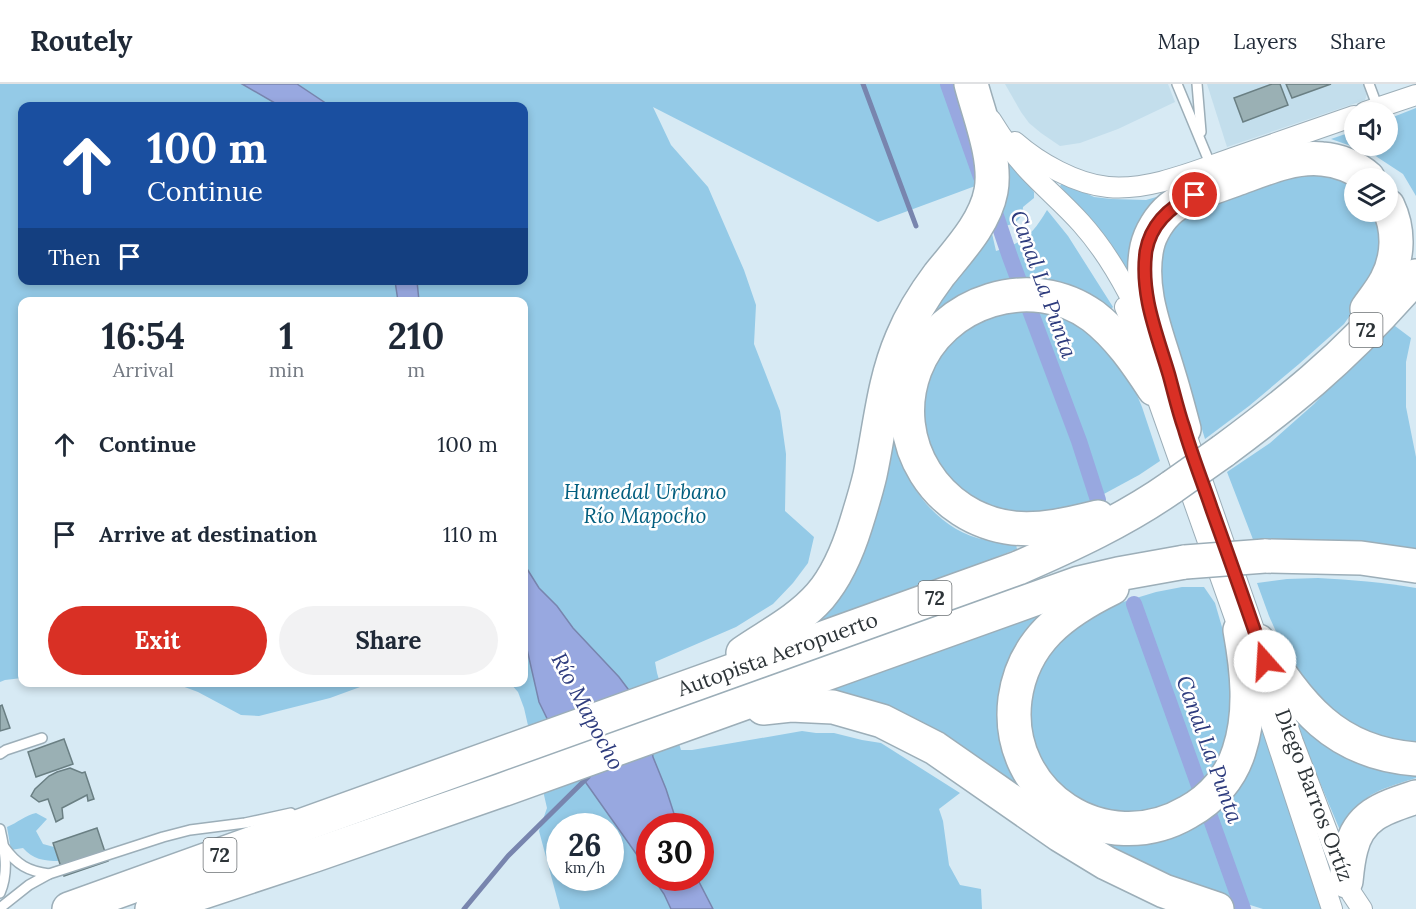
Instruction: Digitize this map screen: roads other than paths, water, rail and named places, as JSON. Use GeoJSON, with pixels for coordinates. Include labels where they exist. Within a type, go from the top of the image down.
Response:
{"type":"FeatureCollection","features":[{"type":"Feature","properties":{"kind":"highway"},"geometry":{"type":"LineString","coordinates":[[694,684],[792,622],[819,597],[835,576],[846,556],[870,475],[882,403],[901,339],[912,316],[972,231],[989,199],[993,177],[989,148],[972,84]]}},
{"type":"Feature","properties":{"kind":"highway"},"geometry":{"type":"LineString","coordinates":[[1184,429],[1150,314],[1145,288],[1149,241],[1160,221],[1182,201],[1280,164],[1310,158],[1336,161],[1353,168]]}},
{"type":"Feature","properties":{"kind":"highway"},"geometry":{"type":"LineString","coordinates":[[1313,380],[1387,280],[1395,257],[1394,222]]}},
{"type":"Feature","properties":{"kind":"highway","name":"Autopista Aeropuerto"},"geometry":{"type":"LineString","coordinates":[[69,909],[1018,568],[1087,536],[1166,491],[1275,412],[1353,343],[1416,276]]}},
{"type":"Feature","properties":{"kind":"highway"},"geometry":{"type":"LineString","coordinates":[[1155,389],[1116,338],[1092,316],[1068,303],[1024,295],[993,299],[962,313],[938,333],[920,358],[910,386],[909,429],[912,446],[919,462],[938,491],[964,511],[994,524],[1011,528],[1047,528],[1110,513],[1166,491]]}},
{"type":"Feature","properties":{"kind":"highway","name":"Autopista Aeropuerto"},"geometry":{"type":"LineString","coordinates":[[153,909],[502,790],[1079,583],[1171,564],[1265,556],[1361,558],[1416,566]]}},
{"type":"Feature","properties":{"kind":"highway"},"geometry":{"type":"LineString","coordinates":[[1361,558],[1416,577]]}},
{"type":"Feature","properties":{"kind":"highway"},"geometry":{"type":"LineString","coordinates":[[1171,564],[1087,600],[1052,626],[1033,649],[1016,691],[1014,722],[1020,752],[1026,766],[1044,792],[1064,809],[1087,821],[1121,829],[1156,826],[1170,821],[1204,801],[1225,780],[1239,753],[1245,730],[1249,635]]}},
{"type":"Feature","properties":{"kind":"highway"},"geometry":{"type":"LineString","coordinates":[[1249,635],[1312,713],[1329,729],[1369,750],[1401,758],[1416,759]]}},
{"type":"Feature","properties":{"kind":"highway"},"geometry":{"type":"LineString","coordinates":[[710,716],[791,705],[812,705],[833,707],[882,721],[935,748],[1060,835],[1099,858],[1164,891],[1216,909]]}},
{"type":"Feature","properties":{"kind":"highway"},"geometry":{"type":"LineString","coordinates":[[1352,903],[1351,848],[1358,831],[1377,812],[1416,796]]}},
{"type":"Feature","properties":{"kind":"highway","name":"Autopista Aeropuerto"},"geometry":{"type":"LineString","coordinates":[[206,909],[257,886],[315,855]]}},
{"type":"Feature","properties":{"kind":"street","name":"Diego Barros Ortíz"},"geometry":{"type":"LineString","coordinates":[[972,84],[1006,144],[1027,169],[1081,223],[1118,272],[1143,321],[1184,429],[1249,635],[1293,742],[1352,903]]}},
{"type":"Feature","properties":{"kind":"street"},"geometry":{"type":"LineString","coordinates":[[1394,102],[1416,94]]}},
{"type":"Feature","properties":{"kind":"street"},"geometry":{"type":"LineString","coordinates":[[987,114],[1030,155],[1053,168],[1087,183],[1125,188],[1172,178],[1211,166],[1344,119]]}},
{"type":"Feature","properties":{"kind":"street","name":"Diego Barros Ortíz"},"geometry":{"type":"LineString","coordinates":[[1050,192],[1086,243],[1123,304],[1138,336],[1155,389],[1352,903]]}},
{"type":"Feature","properties":{"kind":"lane"},"geometry":{"type":"LineString","coordinates":[[1177,84],[1211,166]]}},
{"type":"Feature","properties":{"kind":"lane"},"geometry":{"type":"LineString","coordinates":[[1197,84],[1201,140]]}},
{"type":"Feature","properties":{"kind":"lane"},"geometry":{"type":"LineString","coordinates":[[1369,84],[1371,102]]}},
{"type":"Feature","properties":{"kind":"lane"},"geometry":{"type":"LineString","coordinates":[[0,754],[42,738]]}},
{"type":"Feature","properties":{"kind":"lane"},"geometry":{"type":"LineString","coordinates":[[328,806],[371,800]]}},
{"type":"Feature","properties":{"kind":"lane"},"geometry":{"type":"LineString","coordinates":[[0,908],[29,885],[49,874],[178,832],[245,823],[296,812]]}},
{"type":"Feature","properties":{"kind":"lane"},"geometry":{"type":"LineString","coordinates":[[0,829],[4,848],[5,876],[0,893]]}},
{"type":"Feature","properties":{"kind":"lane"},"geometry":{"type":"LineString","coordinates":[[4,848],[22,866],[35,872],[49,874]]}},
{"type":"Feature","properties":{"kind":"water"},"geometry":{"type":"Polygon","coordinates":[[[242,84],[297,84],[324,102],[273,102],[242,84]]]}},
{"type":"Feature","properties":{"kind":"water"},"geometry":{"type":"Polygon","coordinates":[[[396,285],[417,285],[419,297],[397,297],[396,285]]]}},
{"type":"Feature","properties":{"kind":"water","name":"Río Mapocho"},"geometry":{"type":"Polygon","coordinates":[[[528,570],[539,588],[557,606],[573,628],[619,677],[637,701],[648,725],[653,757],[674,813],[636,813],[636,854],[624,837],[624,813],[607,813],[557,739],[539,702],[528,654],[528,570]]]}},
{"type":"Feature","properties":{"kind":"water"},"geometry":{"type":"Polygon","coordinates":[[[662,891],[704,891],[713,909],[671,909],[662,891]]]}},
{"type":"Feature","properties":{"kind":"waterway"},"geometry":{"type":"LineString","coordinates":[[863,84],[916,226]]}},
{"type":"Feature","properties":{"kind":"waterway","name":"Canal La Punta"},"geometry":{"type":"LineString","coordinates":[[948,84],[981,177]]}},
{"type":"Feature","properties":{"kind":"waterway","name":"Canal La Punta"},"geometry":{"type":"LineString","coordinates":[[991,201],[1079,441],[1098,500]]}},
{"type":"Feature","properties":{"kind":"waterway","name":"Canal La Punta"},"geometry":{"type":"LineString","coordinates":[[1134,604],[1243,909]]}},
{"type":"Feature","properties":{"kind":"waterway"},"geometry":{"type":"LineString","coordinates":[[464,909],[508,856],[588,777]]}},
{"type":"Feature","properties":{"kind":"park label","name":"Humedal Urbano Río Mapocho"},"geometry":{"type":"Point","coordinates":[645,504]}}]}
